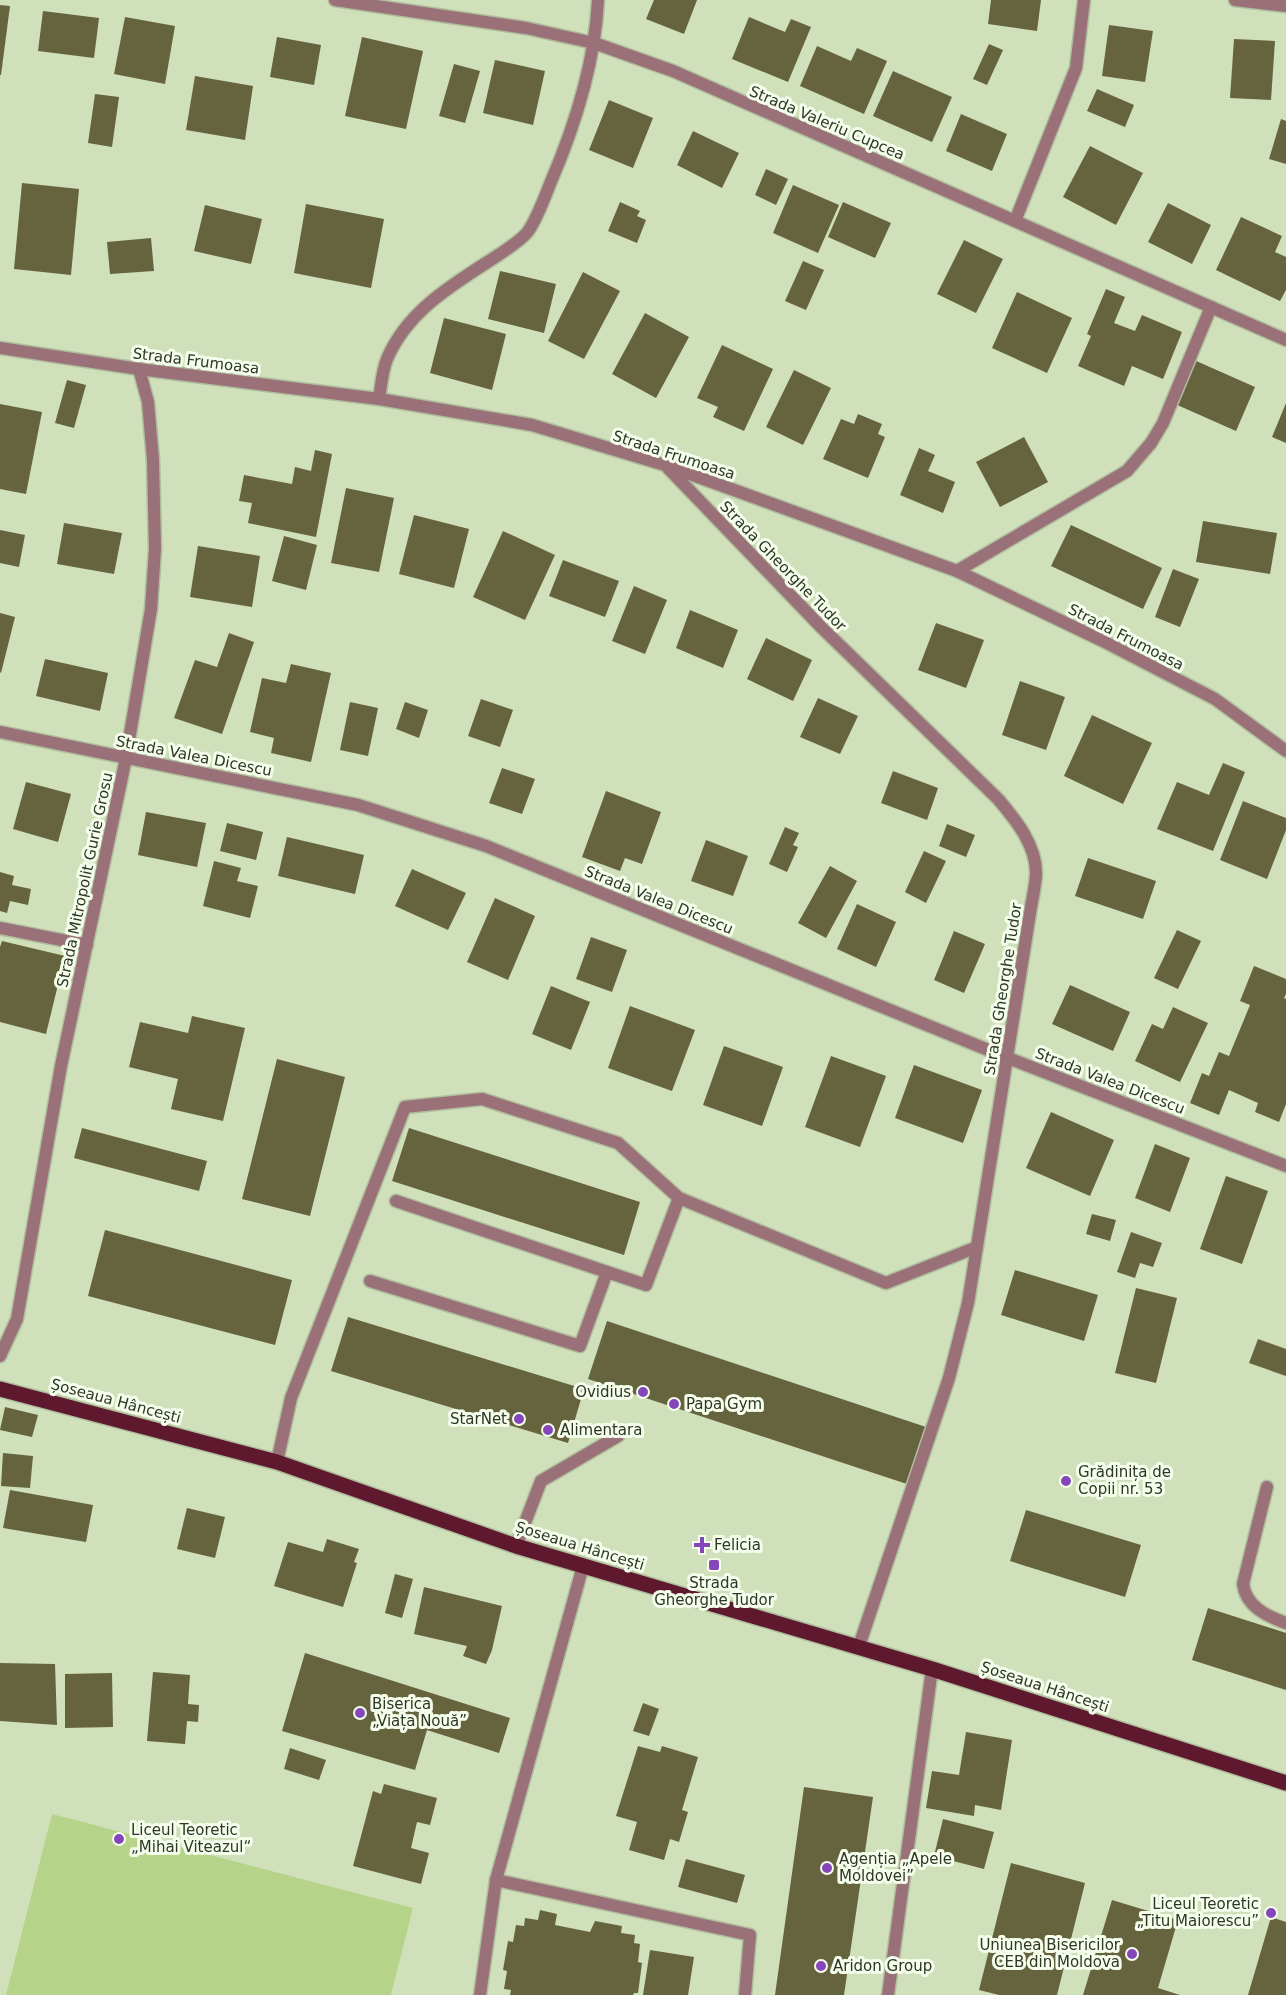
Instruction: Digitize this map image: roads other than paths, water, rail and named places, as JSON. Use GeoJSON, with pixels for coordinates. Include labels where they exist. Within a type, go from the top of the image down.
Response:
{"type":"FeatureCollection","features":[{"type":"Feature","properties":{"kind":"main road","name":"Șoseaua Hâncești"},"geometry":{"type":"LineString","coordinates":[[0,1389],[277,1462],[516,1546],[859,1646],[1286,1783]]}},
{"type":"Feature","properties":{"kind":"street","name":"Strada Valeriu Cupcea"},"geometry":{"type":"LineString","coordinates":[[335,0],[515,26],[594,43],[673,72],[1286,340]]}},
{"type":"Feature","properties":{"kind":"street"},"geometry":{"type":"LineString","coordinates":[[379,399],[386,361],[399,335],[422,308],[529,231],[563,155],[581,99],[594,43],[598,0]]}},
{"type":"Feature","properties":{"kind":"street"},"geometry":{"type":"LineString","coordinates":[[1015,221],[1076,68],[1083,0]]}},
{"type":"Feature","properties":{"kind":"street"},"geometry":{"type":"LineString","coordinates":[[1235,0],[1286,6]]}},
{"type":"Feature","properties":{"kind":"street"},"geometry":{"type":"LineString","coordinates":[[957,571],[1127,471],[1151,443],[1163,423],[1211,307]]}},
{"type":"Feature","properties":{"kind":"street","name":"Strada Frumoasa"},"geometry":{"type":"LineString","coordinates":[[0,348],[139,369],[379,399],[531,425],[665,465],[957,571],[1103,641],[1215,699],[1286,751]]}},
{"type":"Feature","properties":{"kind":"street","name":"Strada Mitropolit Gurie Grosu"},"geometry":{"type":"LineString","coordinates":[[0,1356],[17,1319],[61,1066],[126,758],[150,609],[155,549],[153,460],[148,402],[139,369]]}},
{"type":"Feature","properties":{"kind":"street","name":"Strada Gheorghe Tudor"},"geometry":{"type":"LineString","coordinates":[[665,465],[821,627],[998,800],[1019,826],[1035,861],[1036,874],[968,1304],[949,1377],[859,1646]]}},
{"type":"Feature","properties":{"kind":"street","name":"Strada Valea Dicescu"},"geometry":{"type":"LineString","coordinates":[[0,732],[358,805],[486,846],[1008,1058],[1286,1166]]}},
{"type":"Feature","properties":{"kind":"street"},"geometry":{"type":"LineString","coordinates":[[0,928],[87,945]]}},
{"type":"Feature","properties":{"kind":"street"},"geometry":{"type":"LineString","coordinates":[[277,1462],[291,1398],[405,1107],[482,1100],[618,1143],[679,1198],[886,1283],[977,1247]]}},
{"type":"Feature","properties":{"kind":"street"},"geometry":{"type":"LineString","coordinates":[[396,1201],[646,1285],[679,1198]]}},
{"type":"Feature","properties":{"kind":"street"},"geometry":{"type":"LineString","coordinates":[[370,1281],[580,1346],[608,1272]]}},
{"type":"Feature","properties":{"kind":"street"},"geometry":{"type":"LineString","coordinates":[[516,1546],[541,1481],[618,1436]]}},
{"type":"Feature","properties":{"kind":"street"},"geometry":{"type":"LineString","coordinates":[[1267,1486],[1243,1584],[1245,1596],[1255,1607],[1271,1618],[1286,1623]]}},
{"type":"Feature","properties":{"kind":"street"},"geometry":{"type":"LineString","coordinates":[[480,1995],[496,1880],[583,1566]]}},
{"type":"Feature","properties":{"kind":"street"},"geometry":{"type":"LineString","coordinates":[[888,1995],[932,1669]]}},
{"type":"Feature","properties":{"kind":"street"},"geometry":{"type":"LineString","coordinates":[[496,1880],[750,1935],[746,1995]]}},
{"type":"Feature","properties":{"kind":"place","name":"Ovidius"},"geometry":{"type":"Point","coordinates":[643,1392]}},
{"type":"Feature","properties":{"kind":"place","name":"Papa Gym"},"geometry":{"type":"Point","coordinates":[674,1404]}},
{"type":"Feature","properties":{"kind":"place","name":"StarNet"},"geometry":{"type":"Point","coordinates":[519,1419]}},
{"type":"Feature","properties":{"kind":"place","name":"Alimentara"},"geometry":{"type":"Point","coordinates":[548,1430]}},
{"type":"Feature","properties":{"kind":"place","name":"Grădinița de Copii nr. 53"},"geometry":{"type":"Point","coordinates":[1066,1481]}},
{"type":"Feature","properties":{"kind":"place","name":"Felicia"},"geometry":{"type":"Point","coordinates":[702,1545]}},
{"type":"Feature","properties":{"kind":"place","name":"Strada Gheorghe Tudor"},"geometry":{"type":"Point","coordinates":[714,1565]}},
{"type":"Feature","properties":{"kind":"place","name":"Biserica „Viața Nouă”"},"geometry":{"type":"Point","coordinates":[360,1713]}},
{"type":"Feature","properties":{"kind":"place","name":"Liceul Teoretic „Mihai Viteazul“"},"geometry":{"type":"Point","coordinates":[119,1839]}},
{"type":"Feature","properties":{"kind":"place","name":"Agenția „Apele Moldovei”"},"geometry":{"type":"Point","coordinates":[827,1868]}},
{"type":"Feature","properties":{"kind":"place","name":"Liceul Teoretic „Titu Maiorescu”"},"geometry":{"type":"Point","coordinates":[1271,1913]}},
{"type":"Feature","properties":{"kind":"place","name":"Uniunea Bisericilor CEB din Moldova"},"geometry":{"type":"Point","coordinates":[1132,1954]}},
{"type":"Feature","properties":{"kind":"place","name":"Aridon Group"},"geometry":{"type":"Point","coordinates":[821,1966]}}]}
